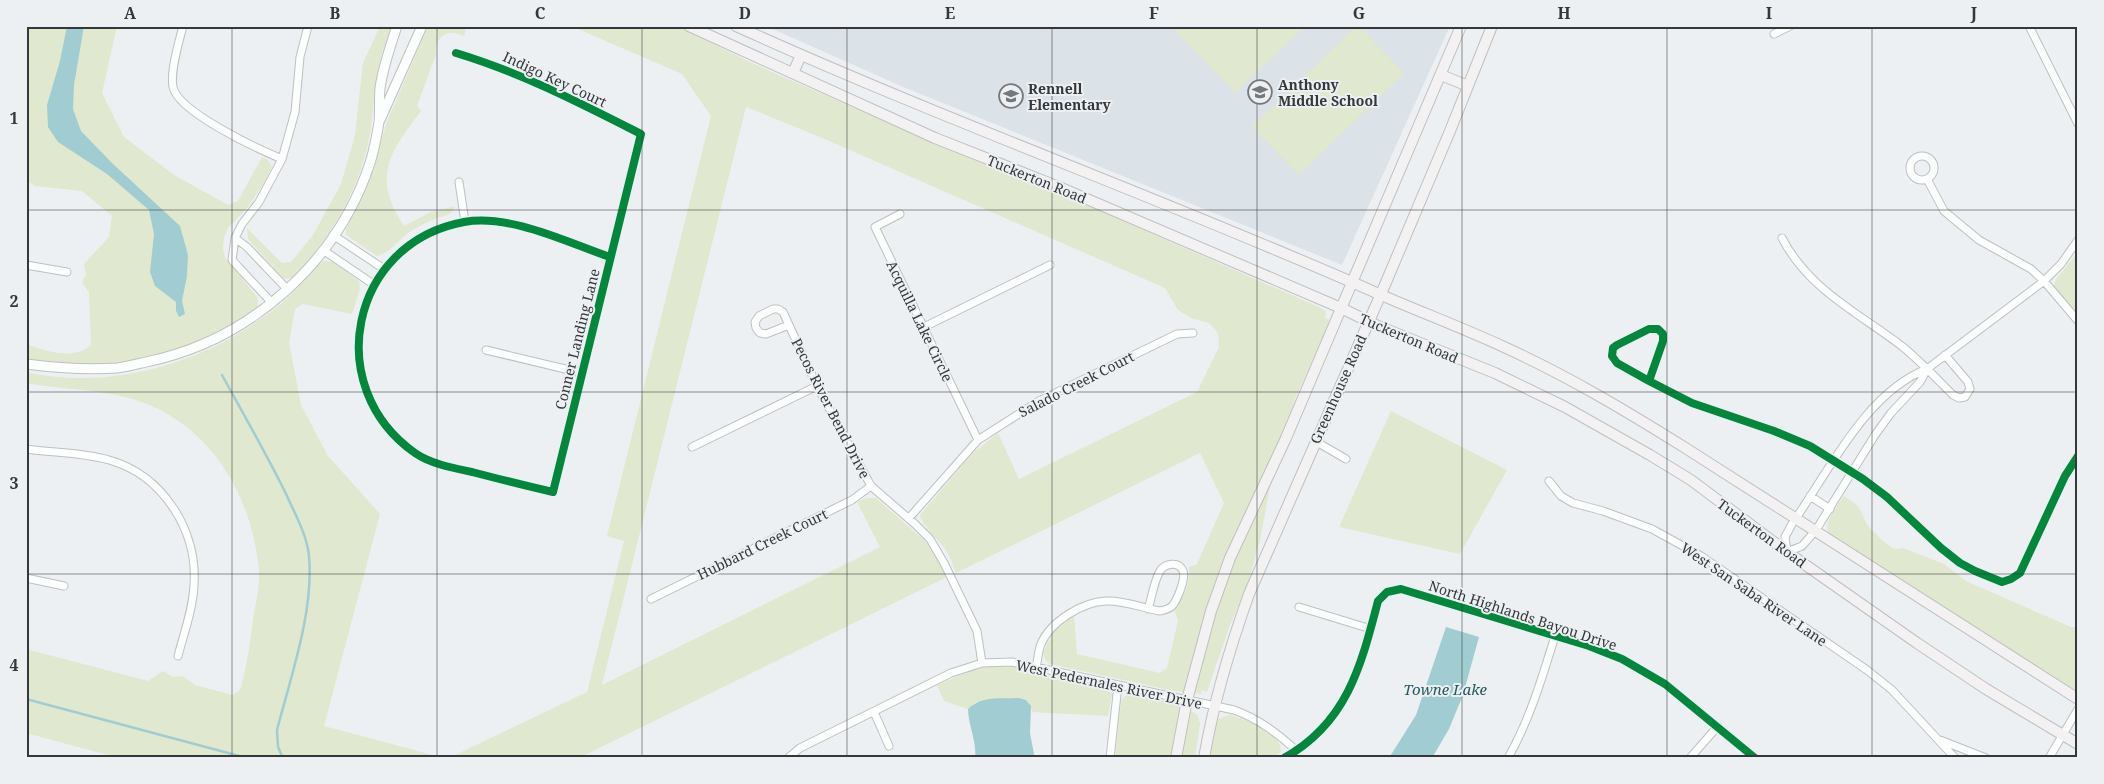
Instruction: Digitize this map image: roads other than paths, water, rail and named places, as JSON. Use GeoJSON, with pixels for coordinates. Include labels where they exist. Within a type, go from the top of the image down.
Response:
{"type":"FeatureCollection","features":[{"type":"Feature","properties":{"kind":"main road","name":"Tuckerton Road"},"geometry":{"type":"LineString","coordinates":[[689,26],[935,138],[1058,187],[1368,321],[1495,373],[1606,429],[1690,480],[1787,552],[1986,689],[2078,744]]}},
{"type":"Feature","properties":{"kind":"main road","name":"Tuckerton Road"},"geometry":{"type":"LineString","coordinates":[[736,26],[801,55],[1214,223],[1504,347],[1560,374],[1624,409],[2078,699]]}},
{"type":"Feature","properties":{"kind":"main road","name":"Greenhouse Road"},"geometry":{"type":"LineString","coordinates":[[1176,758],[1186,700],[1211,611],[1230,558],[1286,438],[1461,26]]}},
{"type":"Feature","properties":{"kind":"main road","name":"Greenhouse Road"},"geometry":{"type":"LineString","coordinates":[[1204,758],[1213,706],[1231,644],[1249,594],[1380,295],[1492,26]]}},
{"type":"Feature","properties":{"kind":"main road"},"geometry":{"type":"LineString","coordinates":[[793,73],[801,55]]}},
{"type":"Feature","properties":{"kind":"main road"},"geometry":{"type":"LineString","coordinates":[[1441,75],[1468,86]]}},
{"type":"Feature","properties":{"kind":"street"},"geometry":{"type":"LineString","coordinates":[[183,26],[172,77],[173,87],[177,96],[183,104],[217,126],[248,144],[282,159]]}},
{"type":"Feature","properties":{"kind":"street"},"geometry":{"type":"LineString","coordinates":[[272,303],[232,260],[235,238],[242,224],[271,182],[282,159],[295,112],[300,57],[308,26]]}},
{"type":"Feature","properties":{"kind":"street"},"geometry":{"type":"LineString","coordinates":[[26,364],[66,370],[118,368],[170,357],[219,338],[272,303],[324,250],[349,211],[370,162],[379,122],[380,90],[383,71],[397,26]]}},
{"type":"Feature","properties":{"kind":"street"},"geometry":{"type":"LineString","coordinates":[[379,122],[422,26]]}},
{"type":"Feature","properties":{"kind":"street"},"geometry":{"type":"LineString","coordinates":[[1774,34],[1790,26]]}},
{"type":"Feature","properties":{"kind":"street"},"geometry":{"type":"LineString","coordinates":[[2030,26],[2076,115],[2078,124]]}},
{"type":"Feature","properties":{"kind":"street","name":"Indigo Key Court"},"geometry":{"type":"LineString","coordinates":[[456,53],[486,62],[538,82],[641,134]]}},
{"type":"Feature","properties":{"kind":"street","name":"Conner Landing Lane"},"geometry":{"type":"LineString","coordinates":[[373,284],[360,324],[358,349],[361,374],[368,398],[380,420],[397,439],[416,454],[435,463],[553,492],[641,134]]}},
{"type":"Feature","properties":{"kind":"street"},"geometry":{"type":"LineString","coordinates":[[1927,178],[1944,211],[1978,240],[2031,269],[2044,281],[2078,321]]}},
{"type":"Feature","properties":{"kind":"street"},"geometry":{"type":"LineString","coordinates":[[459,182],[465,222]]}},
{"type":"Feature","properties":{"kind":"street","name":"Acquilla Lake Circle"},"geometry":{"type":"LineString","coordinates":[[900,214],[875,227],[978,440]]}},
{"type":"Feature","properties":{"kind":"street"},"geometry":{"type":"LineString","coordinates":[[324,250],[373,284],[384,269],[407,247],[425,235],[445,227],[485,220],[508,223],[610,257]]}},
{"type":"Feature","properties":{"kind":"street"},"geometry":{"type":"LineString","coordinates":[[334,234],[384,269]]}},
{"type":"Feature","properties":{"kind":"street"},"geometry":{"type":"LineString","coordinates":[[235,238],[287,289]]}},
{"type":"Feature","properties":{"kind":"street"},"geometry":{"type":"LineString","coordinates":[[1782,238],[1802,270],[1819,286],[1904,348],[1953,395],[1958,398],[1965,397],[1970,389],[1968,382],[1945,355]]}},
{"type":"Feature","properties":{"kind":"street"},"geometry":{"type":"LineString","coordinates":[[1927,369],[1920,382],[1891,413],[1816,530],[1802,546],[1787,552],[1785,537],[1810,496],[1863,418],[1911,375],[1927,369],[2044,281],[2061,264],[2078,240]]}},
{"type":"Feature","properties":{"kind":"street"},"geometry":{"type":"LineString","coordinates":[[26,265],[67,272]]}},
{"type":"Feature","properties":{"kind":"street"},"geometry":{"type":"LineString","coordinates":[[924,327],[1050,265]]}},
{"type":"Feature","properties":{"kind":"street","name":"Pecos River Bend Drive"},"geometry":{"type":"LineString","coordinates":[[789,325],[766,334],[760,333],[756,328],[755,322],[758,316],[773,309],[783,312],[789,325],[817,386],[871,486],[909,518],[930,539],[944,562],[977,631],[982,663]]}},
{"type":"Feature","properties":{"kind":"street"},"geometry":{"type":"LineString","coordinates":[[1649,381],[1663,341],[1663,334],[1658,329],[1649,329],[1617,345],[1613,348],[1612,356],[1617,363],[1649,381],[1692,403],[1793,438],[1833,461],[1886,497],[1960,563],[2002,582],[2011,580],[2020,573],[2025,565],[2061,485],[2078,456]]}},
{"type":"Feature","properties":{"kind":"street","name":"Salado Creek Court"},"geometry":{"type":"LineString","coordinates":[[909,518],[978,440],[1039,401],[1177,334],[1193,333]]}},
{"type":"Feature","properties":{"kind":"street"},"geometry":{"type":"LineString","coordinates":[[486,350],[582,373]]}},
{"type":"Feature","properties":{"kind":"street"},"geometry":{"type":"LineString","coordinates":[[692,447],[817,386]]}},
{"type":"Feature","properties":{"kind":"street"},"geometry":{"type":"LineString","coordinates":[[1315,441],[1346,459]]}},
{"type":"Feature","properties":{"kind":"street"},"geometry":{"type":"LineString","coordinates":[[26,449],[97,457],[121,464],[147,479],[171,504],[186,530],[193,554],[194,567],[193,595],[178,656]]}},
{"type":"Feature","properties":{"kind":"street","name":"West San Saba River Lane"},"geometry":{"type":"LineString","coordinates":[[1549,481],[1561,496],[1573,503],[1628,519],[1675,541],[1701,556],[1867,670],[1892,690],[1955,758]]}},
{"type":"Feature","properties":{"kind":"street","name":"Hubbard Creek Court"},"geometry":{"type":"LineString","coordinates":[[651,599],[852,500],[871,486]]}},
{"type":"Feature","properties":{"kind":"street"},"geometry":{"type":"LineString","coordinates":[[1810,496],[1830,509]]}},
{"type":"Feature","properties":{"kind":"street"},"geometry":{"type":"LineString","coordinates":[[1036,667],[1041,644],[1054,626],[1070,614],[1095,602],[1108,600],[1148,609],[1160,611],[1173,606],[1184,577],[1182,570],[1178,566],[1165,565],[1160,571],[1148,609]]}},
{"type":"Feature","properties":{"kind":"street"},"geometry":{"type":"LineString","coordinates":[[26,578],[64,586]]}},
{"type":"Feature","properties":{"kind":"street","name":"North Highlands Bayou Drive"},"geometry":{"type":"LineString","coordinates":[[1371,629],[1378,601],[1387,592],[1401,589],[1589,646],[1622,659],[1665,684],[1755,758]]}},
{"type":"Feature","properties":{"kind":"street"},"geometry":{"type":"LineString","coordinates":[[1284,758],[1297,751],[1324,729],[1352,687],[1371,629],[1299,607]]}},
{"type":"Feature","properties":{"kind":"street"},"geometry":{"type":"LineString","coordinates":[[1508,758],[1520,737],[1536,697],[1554,636]]}},
{"type":"Feature","properties":{"kind":"street","name":"West Pedernales River Drive"},"geometry":{"type":"LineString","coordinates":[[788,758],[800,748],[951,673],[982,663],[1012,662],[1234,710],[1250,716],[1276,732],[1297,751]]}},
{"type":"Feature","properties":{"kind":"street"},"geometry":{"type":"LineString","coordinates":[[1110,758],[1118,685]]}},
{"type":"Feature","properties":{"kind":"street"},"geometry":{"type":"LineString","coordinates":[[2050,758],[2078,709]]}},
{"type":"Feature","properties":{"kind":"street"},"geometry":{"type":"LineString","coordinates":[[874,712],[889,746]]}},
{"type":"Feature","properties":{"kind":"street"},"geometry":{"type":"LineString","coordinates":[[1690,758],[1718,726]]}},
{"type":"Feature","properties":{"kind":"street"},"geometry":{"type":"LineString","coordinates":[[1940,740],[1986,758]]}},
{"type":"Feature","properties":{"kind":"water"},"geometry":{"type":"Polygon","coordinates":[[[67,26],[84,26],[74,85],[73,109],[81,131],[112,163],[180,226],[188,255],[187,276],[182,301],[185,314],[179,317],[176,311],[176,302],[155,286],[150,272],[154,234],[149,210],[107,174],[58,142],[48,127],[47,105],[60,61],[67,26]]]}},
{"type":"Feature","properties":{"kind":"water","name":"Towne Lake"},"geometry":{"type":"Polygon","coordinates":[[[1446,627],[1479,637],[1463,695],[1449,729],[1432,758],[1389,758],[1416,715],[1446,627]]]}},
{"type":"Feature","properties":{"kind":"water"},"geometry":{"type":"Polygon","coordinates":[[[1019,698],[1026,700],[1031,706],[1030,733],[1034,754],[1032,758],[975,758],[975,745],[968,709],[985,700],[1019,698]]]}},
{"type":"Feature","properties":{"kind":"waterway"},"geometry":{"type":"LineString","coordinates":[[222,375],[287,496],[308,548],[310,577],[305,621],[295,666],[277,730],[278,747],[283,758]]}},
{"type":"Feature","properties":{"kind":"waterway"},"geometry":{"type":"LineString","coordinates":[[26,699],[247,758]]}},
{"type":"Feature","properties":{"kind":"place","name":"Anthony Middle School"},"geometry":{"type":"Point","coordinates":[1260,92]}},
{"type":"Feature","properties":{"kind":"place","name":"Rennell Elementary"},"geometry":{"type":"Point","coordinates":[1011,96]}}]}
